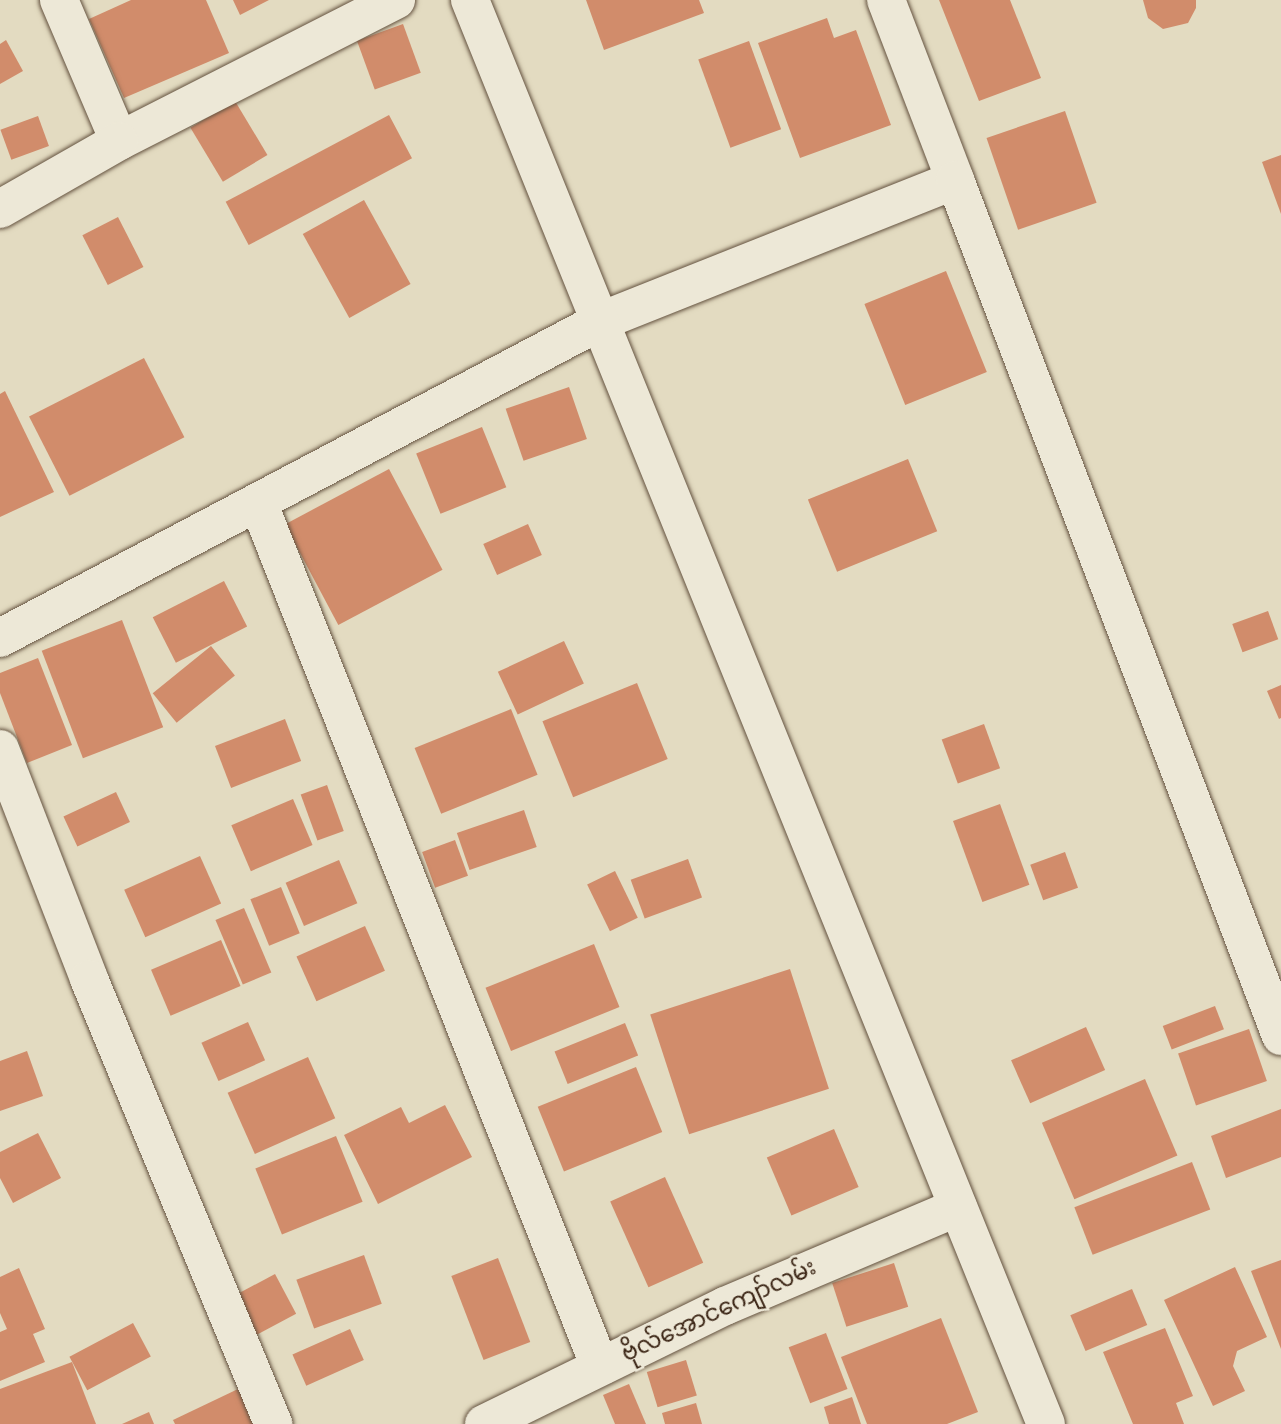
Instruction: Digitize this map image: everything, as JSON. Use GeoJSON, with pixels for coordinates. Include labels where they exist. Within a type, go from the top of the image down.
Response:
{"type":"FeatureCollection","features":[{"type":"Feature","properties":{"kind":"street"},"geometry":{"type":"LineString","coordinates":[[59,0],[119,141]]}},
{"type":"Feature","properties":{"kind":"street"},"geometry":{"type":"LineString","coordinates":[[0,209],[119,141],[397,0]]}},
{"type":"Feature","properties":{"kind":"street"},"geometry":{"type":"LineString","coordinates":[[470,0],[1046,1424]]}},
{"type":"Feature","properties":{"kind":"street"},"geometry":{"type":"LineString","coordinates":[[886,0],[1281,1036]]}},
{"type":"Feature","properties":{"kind":"street"},"geometry":{"type":"LineString","coordinates":[[0,638],[601,321],[955,180]]}},
{"type":"Feature","properties":{"kind":"street"},"geometry":{"type":"LineString","coordinates":[[258,502],[600,1367]]}},
{"type":"Feature","properties":{"kind":"street"},"geometry":{"type":"LineString","coordinates":[[0,749],[89,979],[273,1424]]}},
{"type":"Feature","properties":{"kind":"street","name":"ဗိုလ်အောင်ကျော်လမ်း"},"geometry":{"type":"LineString","coordinates":[[484,1424],[820,1262],[958,1207]]}},
{"type":"Feature","properties":{"kind":"building"},"geometry":{"type":"Polygon","coordinates":[[[131,0],[206,0],[229,53],[124,98],[89,19],[131,0]]]}},
{"type":"Feature","properties":{"kind":"building"},"geometry":{"type":"Polygon","coordinates":[[[233,0],[269,0],[240,15],[233,0]]]}},
{"type":"Feature","properties":{"kind":"building"},"geometry":{"type":"Polygon","coordinates":[[[586,0],[699,0],[704,13],[604,50],[586,0]]]}},
{"type":"Feature","properties":{"kind":"building"},"geometry":{"type":"Polygon","coordinates":[[[939,0],[1010,0],[1041,78],[979,101],[939,0]]]}},
{"type":"Feature","properties":{"kind":"building"},"geometry":{"type":"Polygon","coordinates":[[[1143,0],[1196,0],[1196,8],[1188,23],[1163,29],[1148,18],[1143,0]]]}},
{"type":"Feature","properties":{"kind":"building"},"geometry":{"type":"Polygon","coordinates":[[[827,18],[834,38],[856,30],[891,125],[800,158],[758,43],[827,18]]]}},
{"type":"Feature","properties":{"kind":"building"},"geometry":{"type":"Polygon","coordinates":[[[403,24],[421,73],[375,90],[357,41],[403,24]]]}},
{"type":"Feature","properties":{"kind":"building"},"geometry":{"type":"Polygon","coordinates":[[[6,40],[23,71],[0,84],[0,44],[6,40]]]}},
{"type":"Feature","properties":{"kind":"building"},"geometry":{"type":"Polygon","coordinates":[[[749,41],[781,129],[730,148],[698,59],[749,41]]]}},
{"type":"Feature","properties":{"kind":"building"},"geometry":{"type":"Polygon","coordinates":[[[235,101],[267,155],[223,182],[190,128],[235,101]]]}},
{"type":"Feature","properties":{"kind":"building"},"geometry":{"type":"Polygon","coordinates":[[[1065,111],[1097,203],[1018,230],[987,138],[1065,111]]]}},
{"type":"Feature","properties":{"kind":"building"},"geometry":{"type":"Polygon","coordinates":[[[389,115],[412,158],[249,245],[226,202],[389,115]]]}},
{"type":"Feature","properties":{"kind":"building"},"geometry":{"type":"Polygon","coordinates":[[[38,116],[49,146],[11,160],[0,130],[38,116]]]}},
{"type":"Feature","properties":{"kind":"building"},"geometry":{"type":"Polygon","coordinates":[[[1281,155],[1281,214],[1262,162],[1281,155]]]}},
{"type":"Feature","properties":{"kind":"building"},"geometry":{"type":"Polygon","coordinates":[[[364,200],[411,284],[349,318],[303,234],[364,200]]]}},
{"type":"Feature","properties":{"kind":"building"},"geometry":{"type":"Polygon","coordinates":[[[118,217],[143,267],[108,285],[82,235],[118,217]]]}},
{"type":"Feature","properties":{"kind":"building"},"geometry":{"type":"Polygon","coordinates":[[[946,271],[987,372],[905,405],[864,304],[946,271]]]}},
{"type":"Feature","properties":{"kind":"building"},"geometry":{"type":"Polygon","coordinates":[[[144,358],[184,437],[69,496],[29,417],[144,358]]]}},
{"type":"Feature","properties":{"kind":"building"},"geometry":{"type":"Polygon","coordinates":[[[569,387],[587,439],[524,461],[506,409],[569,387]]]}},
{"type":"Feature","properties":{"kind":"building"},"geometry":{"type":"Polygon","coordinates":[[[5,391],[54,492],[0,517],[0,394],[5,391]]]}},
{"type":"Feature","properties":{"kind":"building"},"geometry":{"type":"Polygon","coordinates":[[[482,427],[506,487],[441,514],[416,454],[482,427]]]}},
{"type":"Feature","properties":{"kind":"building"},"geometry":{"type":"Polygon","coordinates":[[[908,459],[937,531],[837,572],[808,499],[908,459]]]}},
{"type":"Feature","properties":{"kind":"building"},"geometry":{"type":"Polygon","coordinates":[[[389,469],[443,570],[338,625],[285,524],[389,469]]]}},
{"type":"Feature","properties":{"kind":"building"},"geometry":{"type":"Polygon","coordinates":[[[528,524],[542,555],[497,575],[483,544],[528,524]]]}},
{"type":"Feature","properties":{"kind":"building"},"geometry":{"type":"Polygon","coordinates":[[[224,581],[247,626],[176,663],[153,617],[224,581]]]}},
{"type":"Feature","properties":{"kind":"building"},"geometry":{"type":"Polygon","coordinates":[[[1268,611],[1278,639],[1243,652],[1232,624],[1268,611]]]}},
{"type":"Feature","properties":{"kind":"building"},"geometry":{"type":"Polygon","coordinates":[[[122,620],[163,727],[83,758],[42,651],[122,620]]]}},
{"type":"Feature","properties":{"kind":"building"},"geometry":{"type":"Polygon","coordinates":[[[564,641],[584,684],[518,714],[498,672],[564,641]]]}},
{"type":"Feature","properties":{"kind":"building"},"geometry":{"type":"Polygon","coordinates":[[[211,646],[235,676],[177,723],[153,693],[211,646]]]}},
{"type":"Feature","properties":{"kind":"building"},"geometry":{"type":"Polygon","coordinates":[[[38,658],[72,745],[27,763],[0,693],[0,673],[38,658]]]}},
{"type":"Feature","properties":{"kind":"building"},"geometry":{"type":"Polygon","coordinates":[[[637,683],[668,759],[573,797],[542,721],[637,683]]]}},
{"type":"Feature","properties":{"kind":"building"},"geometry":{"type":"Polygon","coordinates":[[[1281,685],[1281,718],[1279,719],[1267,691],[1281,685]]]}},
{"type":"Feature","properties":{"kind":"building"},"geometry":{"type":"Polygon","coordinates":[[[511,709],[538,775],[441,814],[415,748],[511,709]]]}},
{"type":"Feature","properties":{"kind":"building"},"geometry":{"type":"Polygon","coordinates":[[[285,719],[301,761],[231,788],[215,746],[285,719]]]}},
{"type":"Feature","properties":{"kind":"building"},"geometry":{"type":"Polygon","coordinates":[[[984,724],[1000,768],[958,784],[942,739],[984,724]]]}},
{"type":"Feature","properties":{"kind":"building"},"geometry":{"type":"Polygon","coordinates":[[[327,785],[344,831],[317,841],[301,795],[327,785]]]}},
{"type":"Feature","properties":{"kind":"building"},"geometry":{"type":"Polygon","coordinates":[[[116,792],[130,822],[77,846],[63,817],[116,792]]]}},
{"type":"Feature","properties":{"kind":"building"},"geometry":{"type":"Polygon","coordinates":[[[293,799],[313,845],[251,871],[231,825],[293,799]]]}},
{"type":"Feature","properties":{"kind":"building"},"geometry":{"type":"Polygon","coordinates":[[[1000,804],[1029,885],[982,902],[953,821],[1000,804]]]}},
{"type":"Feature","properties":{"kind":"building"},"geometry":{"type":"Polygon","coordinates":[[[524,810],[537,847],[470,870],[457,833],[524,810]]]}},
{"type":"Feature","properties":{"kind":"building"},"geometry":{"type":"Polygon","coordinates":[[[455,840],[468,876],[435,888],[422,852],[455,840]]]}},
{"type":"Feature","properties":{"kind":"building"},"geometry":{"type":"Polygon","coordinates":[[[1065,852],[1078,888],[1043,900],[1030,865],[1065,852]]]}},
{"type":"Feature","properties":{"kind":"building"},"geometry":{"type":"Polygon","coordinates":[[[200,856],[221,904],[145,937],[124,890],[200,856]]]}},
{"type":"Feature","properties":{"kind":"building"},"geometry":{"type":"Polygon","coordinates":[[[688,859],[702,898],[645,918],[631,880],[688,859]]]}},
{"type":"Feature","properties":{"kind":"building"},"geometry":{"type":"Polygon","coordinates":[[[339,860],[357,903],[304,926],[286,883],[339,860]]]}},
{"type":"Feature","properties":{"kind":"building"},"geometry":{"type":"Polygon","coordinates":[[[615,871],[638,918],[610,931],[587,885],[615,871]]]}},
{"type":"Feature","properties":{"kind":"building"},"geometry":{"type":"Polygon","coordinates":[[[281,887],[300,933],[269,946],[250,899],[281,887]]]}},
{"type":"Feature","properties":{"kind":"building"},"geometry":{"type":"Polygon","coordinates":[[[244,908],[271,972],[243,985],[215,920],[244,908]]]}},
{"type":"Feature","properties":{"kind":"building"},"geometry":{"type":"Polygon","coordinates":[[[365,926],[385,971],[316,1001],[296,957],[365,926]]]}},
{"type":"Feature","properties":{"kind":"building"},"geometry":{"type":"Polygon","coordinates":[[[221,940],[241,986],[171,1016],[151,970],[221,940]]]}},
{"type":"Feature","properties":{"kind":"building"},"geometry":{"type":"Polygon","coordinates":[[[594,944],[619,1007],[511,1051],[486,988],[594,944]]]}},
{"type":"Feature","properties":{"kind":"building"},"geometry":{"type":"Polygon","coordinates":[[[790,969],[829,1089],[689,1134],[650,1014],[790,969]]]}},
{"type":"Feature","properties":{"kind":"building"},"geometry":{"type":"Polygon","coordinates":[[[1215,1006],[1224,1029],[1172,1049],[1163,1026],[1215,1006]]]}},
{"type":"Feature","properties":{"kind":"building"},"geometry":{"type":"Polygon","coordinates":[[[248,1022],[265,1060],[218,1081],[201,1043],[248,1022]]]}},
{"type":"Feature","properties":{"kind":"building"},"geometry":{"type":"Polygon","coordinates":[[[625,1023],[638,1055],[568,1084],[555,1051],[625,1023]]]}},
{"type":"Feature","properties":{"kind":"building"},"geometry":{"type":"Polygon","coordinates":[[[1086,1027],[1105,1070],[1030,1103],[1011,1060],[1086,1027]]]}},
{"type":"Feature","properties":{"kind":"building"},"geometry":{"type":"Polygon","coordinates":[[[1249,1029],[1267,1081],[1196,1105],[1178,1053],[1249,1029]]]}},
{"type":"Feature","properties":{"kind":"building"},"geometry":{"type":"Polygon","coordinates":[[[27,1051],[43,1096],[0,1111],[0,1061],[27,1051]]]}},
{"type":"Feature","properties":{"kind":"building"},"geometry":{"type":"Polygon","coordinates":[[[308,1057],[335,1118],[255,1154],[228,1093],[308,1057]]]}},
{"type":"Feature","properties":{"kind":"building"},"geometry":{"type":"Polygon","coordinates":[[[636,1067],[662,1132],[564,1172],[538,1107],[636,1067]]]}},
{"type":"Feature","properties":{"kind":"building"},"geometry":{"type":"Polygon","coordinates":[[[1145,1079],[1177,1155],[1074,1199],[1042,1123],[1145,1079]]]}},
{"type":"Feature","properties":{"kind":"building"},"geometry":{"type":"Polygon","coordinates":[[[445,1105],[472,1157],[378,1204],[344,1135],[401,1107],[409,1123],[445,1105]]]}},
{"type":"Feature","properties":{"kind":"building"},"geometry":{"type":"Polygon","coordinates":[[[1281,1109],[1281,1157],[1226,1178],[1211,1136],[1281,1109]]]}},
{"type":"Feature","properties":{"kind":"building"},"geometry":{"type":"Polygon","coordinates":[[[834,1129],[859,1187],[791,1216],[767,1158],[834,1129]]]}},
{"type":"Feature","properties":{"kind":"building"},"geometry":{"type":"Polygon","coordinates":[[[38,1133],[61,1178],[13,1203],[0,1178],[0,1152],[38,1133]]]}},
{"type":"Feature","properties":{"kind":"building"},"geometry":{"type":"Polygon","coordinates":[[[336,1136],[363,1202],[282,1234],[255,1169],[336,1136]]]}},
{"type":"Feature","properties":{"kind":"building"},"geometry":{"type":"Polygon","coordinates":[[[1192,1162],[1210,1210],[1093,1255],[1074,1207],[1192,1162]]]}},
{"type":"Feature","properties":{"kind":"building"},"geometry":{"type":"Polygon","coordinates":[[[665,1177],[703,1263],[648,1287],[610,1201],[665,1177]]]}},
{"type":"Feature","properties":{"kind":"building"},"geometry":{"type":"Polygon","coordinates":[[[364,1255],[382,1304],[314,1328],[296,1280],[364,1255]]]}},
{"type":"Feature","properties":{"kind":"building"},"geometry":{"type":"Polygon","coordinates":[[[498,1258],[530,1342],[484,1360],[451,1276],[498,1258]]]}},
{"type":"Feature","properties":{"kind":"building"},"geometry":{"type":"Polygon","coordinates":[[[1281,1260],[1281,1349],[1251,1271],[1281,1260]]]}},
{"type":"Feature","properties":{"kind":"building"},"geometry":{"type":"Polygon","coordinates":[[[894,1263],[908,1307],[846,1327],[832,1283],[894,1263]]]}},
{"type":"Feature","properties":{"kind":"building"},"geometry":{"type":"Polygon","coordinates":[[[1235,1267],[1267,1337],[1237,1351],[1233,1366],[1245,1391],[1213,1406],[1164,1300],[1235,1267]]]}},
{"type":"Feature","properties":{"kind":"building"},"geometry":{"type":"Polygon","coordinates":[[[19,1268],[45,1329],[33,1334],[45,1362],[0,1381],[0,1332],[7,1329],[0,1313],[0,1277],[19,1268]]]}},
{"type":"Feature","properties":{"kind":"building"},"geometry":{"type":"Polygon","coordinates":[[[275,1274],[296,1314],[251,1338],[230,1298],[275,1274]]]}},
{"type":"Feature","properties":{"kind":"building"},"geometry":{"type":"Polygon","coordinates":[[[1132,1289],[1147,1325],[1086,1351],[1070,1315],[1132,1289]]]}},
{"type":"Feature","properties":{"kind":"building"},"geometry":{"type":"Polygon","coordinates":[[[941,1318],[978,1412],[947,1424],[867,1424],[841,1357],[941,1318]]]}},
{"type":"Feature","properties":{"kind":"building"},"geometry":{"type":"Polygon","coordinates":[[[133,1323],[151,1357],[87,1390],[69,1357],[133,1323]]]}},
{"type":"Feature","properties":{"kind":"building"},"geometry":{"type":"Polygon","coordinates":[[[1165,1328],[1193,1396],[1176,1403],[1184,1424],[1133,1424],[1103,1352],[1165,1328]]]}},
{"type":"Feature","properties":{"kind":"building"},"geometry":{"type":"Polygon","coordinates":[[[350,1329],[364,1360],[306,1386],[292,1355],[350,1329]]]}},
{"type":"Feature","properties":{"kind":"building"},"geometry":{"type":"Polygon","coordinates":[[[826,1333],[848,1389],[810,1403],[789,1347],[826,1333]]]}},
{"type":"Feature","properties":{"kind":"building"},"geometry":{"type":"Polygon","coordinates":[[[686,1360],[697,1395],[658,1407],[647,1372],[686,1360]]]}},
{"type":"Feature","properties":{"kind":"building"},"geometry":{"type":"Polygon","coordinates":[[[72,1362],[96,1424],[0,1424],[0,1389],[72,1362]]]}},
{"type":"Feature","properties":{"kind":"building"},"geometry":{"type":"Polygon","coordinates":[[[629,1384],[646,1424],[615,1424],[603,1395],[629,1384]]]}},
{"type":"Feature","properties":{"kind":"building"},"geometry":{"type":"Polygon","coordinates":[[[238,1389],[255,1424],[175,1424],[173,1420],[238,1389]]]}},
{"type":"Feature","properties":{"kind":"building"},"geometry":{"type":"Polygon","coordinates":[[[852,1397],[861,1424],[829,1424],[824,1407],[852,1397]]]}},
{"type":"Feature","properties":{"kind":"building"},"geometry":{"type":"Polygon","coordinates":[[[696,1403],[702,1424],[665,1424],[662,1413],[696,1403]]]}},
{"type":"Feature","properties":{"kind":"building"},"geometry":{"type":"Polygon","coordinates":[[[149,1412],[154,1424],[122,1424],[149,1412]]]}}]}
